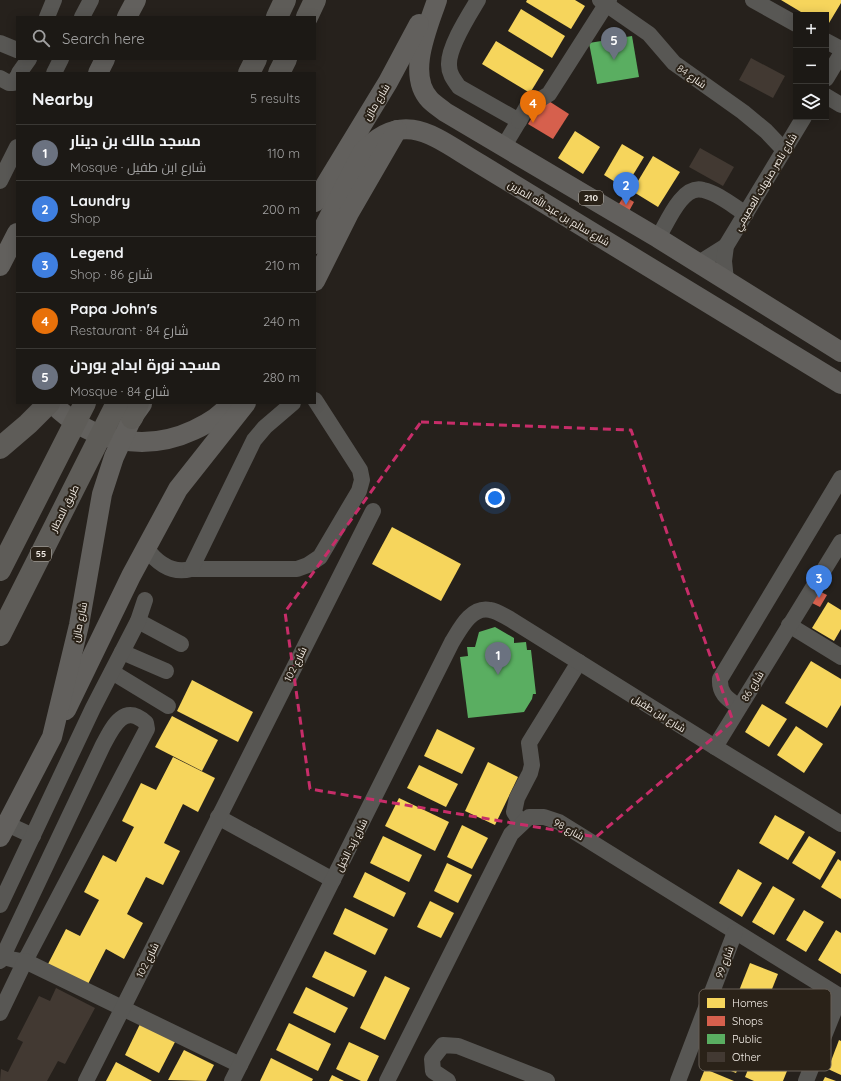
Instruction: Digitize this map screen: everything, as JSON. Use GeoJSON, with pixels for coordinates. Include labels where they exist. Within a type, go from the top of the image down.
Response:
{"type":"FeatureCollection","features":[{"type":"Feature","properties":{"kind":"highway"},"geometry":{"type":"LineString","coordinates":[[277,16],[285,0]]}},
{"type":"Feature","properties":{"kind":"highway"},"geometry":{"type":"LineString","coordinates":[[307,16],[315,0]]}},
{"type":"Feature","properties":{"kind":"highway"},"geometry":{"type":"LineString","coordinates":[[250,72],[256,60]]}},
{"type":"Feature","properties":{"kind":"highway"},"geometry":{"type":"LineString","coordinates":[[280,72],[286,60]]}},
{"type":"Feature","properties":{"kind":"highway"},"geometry":{"type":"LineString","coordinates":[[0,448],[49,404]]}},
{"type":"Feature","properties":{"kind":"highway"},"geometry":{"type":"LineString","coordinates":[[0,570],[84,404]]}},
{"type":"Feature","properties":{"kind":"highway","name":"طريق المطار"},"geometry":{"type":"LineString","coordinates":[[0,635],[133,407]]}},
{"type":"Feature","properties":{"kind":"main road"},"geometry":{"type":"LineString","coordinates":[[128,16],[136,0]]}},
{"type":"Feature","properties":{"kind":"main road","name":"شارع مازن"},"geometry":{"type":"LineString","coordinates":[[316,200],[388,82],[432,0]]}},
{"type":"Feature","properties":{"kind":"main road","name":"210"},"geometry":{"type":"LineString","coordinates":[[437,0],[421,49],[420,84],[429,100],[445,112],[658,238],[841,352]]}},
{"type":"Feature","properties":{"kind":"main road"},"geometry":{"type":"LineString","coordinates":[[99,72],[105,60]]}},
{"type":"Feature","properties":{"kind":"main road"},"geometry":{"type":"LineString","coordinates":[[107,72],[110,60]]}},
{"type":"Feature","properties":{"kind":"main road"},"geometry":{"type":"LineString","coordinates":[[316,241],[388,82]]}},
{"type":"Feature","properties":{"kind":"main road"},"geometry":{"type":"LineString","coordinates":[[316,279],[356,201],[397,130]]}},
{"type":"Feature","properties":{"kind":"main road","name":"شارع سالم بن عبد الله المزين"},"geometry":{"type":"LineString","coordinates":[[316,241],[362,153],[380,136],[397,130],[417,130],[427,133],[480,164],[841,384]]}},
{"type":"Feature","properties":{"kind":"main road"},"geometry":{"type":"LineString","coordinates":[[480,164],[476,159],[475,153],[477,146],[481,142],[488,140],[499,143]]}},
{"type":"Feature","properties":{"kind":"main road"},"geometry":{"type":"LineString","coordinates":[[0,266],[16,235]]}},
{"type":"Feature","properties":{"kind":"main road"},"geometry":{"type":"LineString","coordinates":[[789,353],[788,345],[792,337],[799,332],[808,332]]}},
{"type":"Feature","properties":{"kind":"main road"},"geometry":{"type":"LineString","coordinates":[[51,404],[64,416],[90,432],[119,441],[149,443],[179,437],[206,424],[230,404]]}},
{"type":"Feature","properties":{"kind":"main road"},"geometry":{"type":"LineString","coordinates":[[52,737],[146,548],[178,489],[245,404]]}},
{"type":"Feature","properties":{"kind":"main road","name":"شارع مازن"},"geometry":{"type":"LineString","coordinates":[[3,831],[52,737],[79,625],[102,494],[133,407]]}},
{"type":"Feature","properties":{"kind":"street"},"geometry":{"type":"LineString","coordinates":[[46,16],[54,0]]}},
{"type":"Feature","properties":{"kind":"street"},"geometry":{"type":"LineString","coordinates":[[83,16],[91,0]]}},
{"type":"Feature","properties":{"kind":"street"},"geometry":{"type":"LineString","coordinates":[[478,0],[453,46],[448,64],[452,78],[459,87],[519,121]]}},
{"type":"Feature","properties":{"kind":"street"},"geometry":{"type":"LineString","coordinates":[[499,143],[519,121],[529,103],[539,100],[549,94],[605,1]]}},
{"type":"Feature","properties":{"kind":"street","name":"شارع 84"},"geometry":{"type":"LineString","coordinates":[[605,1],[649,34],[674,63],[743,112],[766,131],[784,150]]}},
{"type":"Feature","properties":{"kind":"street"},"geometry":{"type":"LineString","coordinates":[[759,2],[793,22]]}},
{"type":"Feature","properties":{"kind":"street"},"geometry":{"type":"LineString","coordinates":[[0,43],[16,50]]}},
{"type":"Feature","properties":{"kind":"street"},"geometry":{"type":"LineString","coordinates":[[829,43],[841,49]]}},
{"type":"Feature","properties":{"kind":"street"},"geometry":{"type":"LineString","coordinates":[[829,74],[841,54]]}},
{"type":"Feature","properties":{"kind":"street"},"geometry":{"type":"LineString","coordinates":[[20,72],[28,60]]}},
{"type":"Feature","properties":{"kind":"street"},"geometry":{"type":"LineString","coordinates":[[54,72],[60,60]]}},
{"type":"Feature","properties":{"kind":"street"},"geometry":{"type":"LineString","coordinates":[[0,78],[13,83],[16,78]]}},
{"type":"Feature","properties":{"kind":"street"},"geometry":{"type":"LineString","coordinates":[[829,98],[841,105]]}},
{"type":"Feature","properties":{"kind":"street","name":"شارع ناصر صنهات العصيمي"},"geometry":{"type":"LineString","coordinates":[[726,280],[724,261],[726,246],[802,120]]}},
{"type":"Feature","properties":{"kind":"street"},"geometry":{"type":"LineString","coordinates":[[0,181],[16,149]]}},
{"type":"Feature","properties":{"kind":"street"},"geometry":{"type":"LineString","coordinates":[[658,238],[681,199],[692,190],[708,191],[746,214]]}},
{"type":"Feature","properties":{"kind":"street","name":"شارع ناصر صنهات العصيمي"},"geometry":{"type":"LineString","coordinates":[[699,263],[726,246]]}},
{"type":"Feature","properties":{"kind":"street"},"geometry":{"type":"LineString","coordinates":[[146,548],[155,559],[167,567],[182,572],[191,569],[291,569],[308,565],[320,557],[359,491],[362,480],[360,470],[316,402]]}},
{"type":"Feature","properties":{"kind":"street"},"geometry":{"type":"LineString","coordinates":[[191,569],[254,440],[265,427],[292,404]]}},
{"type":"Feature","properties":{"kind":"street"},"geometry":{"type":"LineString","coordinates":[[739,707],[722,694],[719,688],[720,679],[841,478]]}},
{"type":"Feature","properties":{"kind":"street","name":"شارع 102"},"geometry":{"type":"LineString","coordinates":[[86,1081],[372,511]]}},
{"type":"Feature","properties":{"kind":"street","name":"شارع 86"},"geometry":{"type":"LineString","coordinates":[[715,747],[841,542]]}},
{"type":"Feature","properties":{"kind":"street"},"geometry":{"type":"LineString","coordinates":[[0,905],[93,708],[138,621],[146,600]]}},
{"type":"Feature","properties":{"kind":"street","name":"شارع ابن طفيل"},"geometry":{"type":"LineString","coordinates":[[475,612],[490,610],[510,619],[841,824]]}},
{"type":"Feature","properties":{"kind":"street","name":"شارع زيد الخيل"},"geometry":{"type":"LineString","coordinates":[[232,1081],[452,642],[464,624],[475,612]]}},
{"type":"Feature","properties":{"kind":"street"},"geometry":{"type":"LineString","coordinates":[[138,621],[181,644]]}},
{"type":"Feature","properties":{"kind":"street"},"geometry":{"type":"LineString","coordinates":[[789,625],[841,657]]}},
{"type":"Feature","properties":{"kind":"street"},"geometry":{"type":"LineString","coordinates":[[122,652],[166,671]]}},
{"type":"Feature","properties":{"kind":"street"},"geometry":{"type":"LineString","coordinates":[[387,1081],[511,834],[520,823],[514,812],[517,798],[530,774],[532,765],[529,743],[579,662]]}},
{"type":"Feature","properties":{"kind":"street"},"geometry":{"type":"LineString","coordinates":[[112,672],[168,706]]}},
{"type":"Feature","properties":{"kind":"street"},"geometry":{"type":"LineString","coordinates":[[0,1013],[25,961],[146,730],[146,723],[140,717],[133,715],[123,717],[113,725],[1,957],[12,961],[25,961],[240,1065]]}},
{"type":"Feature","properties":{"kind":"street"},"geometry":{"type":"LineString","coordinates":[[218,817],[333,880]]}},
{"type":"Feature","properties":{"kind":"street","name":"شارع 98"},"geometry":{"type":"LineString","coordinates":[[520,823],[529,817],[544,817],[559,822],[829,989]]}},
{"type":"Feature","properties":{"kind":"street"},"geometry":{"type":"LineString","coordinates":[[3,831],[33,836]]}},
{"type":"Feature","properties":{"kind":"street","name":"شارع 99"},"geometry":{"type":"LineString","coordinates":[[713,989],[735,932]]}},
{"type":"Feature","properties":{"kind":"street","name":"شارع 98"},"geometry":{"type":"LineString","coordinates":[[831,991],[840,996]]}},
{"type":"Feature","properties":{"kind":"street"},"geometry":{"type":"LineString","coordinates":[[831,1018],[840,996]]}},
{"type":"Feature","properties":{"kind":"street","name":"شارع 99"},"geometry":{"type":"LineString","coordinates":[[678,1081],[699,1026]]}},
{"type":"Feature","properties":{"kind":"street"},"geometry":{"type":"LineString","coordinates":[[448,1081],[434,1071],[432,1059],[443,1045],[458,1046],[546,1081]]}},
{"type":"Feature","properties":{"kind":"street"},"geometry":{"type":"LineString","coordinates":[[806,1081],[810,1071]]}},
{"type":"Feature","properties":{"kind":"highlighted area"},"geometry":{"type":"Polygon","coordinates":[[[421,422],[631,430],[733,721],[596,837],[310,789],[285,612],[421,422]]]}},
{"type":"Feature","properties":{"kind":"building: Homes"},"geometry":{"type":"Polygon","coordinates":[[[527,0],[575,0],[585,6],[571,29],[526,2],[527,0]]]}},
{"type":"Feature","properties":{"kind":"building: Homes"},"geometry":{"type":"Polygon","coordinates":[[[781,0],[841,0],[841,3],[829,23],[829,12],[801,12],[781,0]]]}},
{"type":"Feature","properties":{"kind":"building: Homes"},"geometry":{"type":"Polygon","coordinates":[[[521,9],[565,36],[552,58],[508,31],[521,9]]]}},
{"type":"Feature","properties":{"kind":"building: Homes"},"geometry":{"type":"Polygon","coordinates":[[[496,41],[544,70],[530,93],[482,64],[496,41]]]}},
{"type":"Feature","properties":{"kind":"building: Homes"},"geometry":{"type":"Polygon","coordinates":[[[575,131],[600,147],[583,174],[558,158],[575,131]]]}},
{"type":"Feature","properties":{"kind":"building: Homes"},"geometry":{"type":"Polygon","coordinates":[[[622,144],[644,157],[625,188],[604,175],[622,144]]]}},
{"type":"Feature","properties":{"kind":"building: Homes"},"geometry":{"type":"Polygon","coordinates":[[[653,156],[680,172],[658,207],[632,191],[653,156]]]}},
{"type":"Feature","properties":{"kind":"building: Homes"},"geometry":{"type":"Polygon","coordinates":[[[392,527],[461,564],[441,601],[372,564],[392,527]]]}},
{"type":"Feature","properties":{"kind":"building: Homes"},"geometry":{"type":"Polygon","coordinates":[[[828,602],[841,610],[841,629],[834,641],[812,628],[828,602]]]}},
{"type":"Feature","properties":{"kind":"building: Homes"},"geometry":{"type":"Polygon","coordinates":[[[811,661],[841,679],[841,705],[827,728],[785,703],[811,661]]]}},
{"type":"Feature","properties":{"kind":"building: Homes"},"geometry":{"type":"Polygon","coordinates":[[[192,680],[253,712],[238,742],[177,711],[192,680]]]}},
{"type":"Feature","properties":{"kind":"building: Homes"},"geometry":{"type":"Polygon","coordinates":[[[762,704],[787,719],[769,747],[745,732],[762,704]]]}},
{"type":"Feature","properties":{"kind":"building: Homes"},"geometry":{"type":"Polygon","coordinates":[[[172,716],[218,740],[202,771],[155,747],[172,716]]]}},
{"type":"Feature","properties":{"kind":"building: Homes"},"geometry":{"type":"Polygon","coordinates":[[[796,726],[823,744],[804,773],[777,755],[796,726]]]}},
{"type":"Feature","properties":{"kind":"building: Homes"},"geometry":{"type":"Polygon","coordinates":[[[437,729],[475,748],[462,774],[424,756],[437,729]]]}},
{"type":"Feature","properties":{"kind":"building: Homes"},"geometry":{"type":"Polygon","coordinates":[[[173,757],[215,778],[198,812],[183,804],[164,843],[180,851],[163,885],[146,877],[127,914],[143,923],[124,959],[106,949],[88,984],[48,964],[66,929],[80,936],[99,900],[84,892],[103,855],[116,862],[134,827],[122,821],[141,783],[156,790],[173,757]]]}},
{"type":"Feature","properties":{"kind":"building: Homes"},"geometry":{"type":"Polygon","coordinates":[[[488,762],[518,777],[495,825],[465,811],[488,762]]]}},
{"type":"Feature","properties":{"kind":"building: Homes"},"geometry":{"type":"Polygon","coordinates":[[[419,765],[458,784],[446,807],[407,788],[419,765]]]}},
{"type":"Feature","properties":{"kind":"building: Homes"},"geometry":{"type":"Polygon","coordinates":[[[399,798],[449,822],[435,851],[385,826],[399,798]]]}},
{"type":"Feature","properties":{"kind":"building: Homes"},"geometry":{"type":"Polygon","coordinates":[[[775,815],[805,832],[788,860],[759,843],[775,815]]]}},
{"type":"Feature","properties":{"kind":"building: Homes"},"geometry":{"type":"Polygon","coordinates":[[[462,825],[488,838],[472,869],[447,857],[462,825]]]}},
{"type":"Feature","properties":{"kind":"building: Homes"},"geometry":{"type":"Polygon","coordinates":[[[383,836],[422,855],[409,882],[370,863],[383,836]]]}},
{"type":"Feature","properties":{"kind":"building: Homes"},"geometry":{"type":"Polygon","coordinates":[[[809,836],[836,852],[820,880],[792,863],[809,836]]]}},
{"type":"Feature","properties":{"kind":"building: Homes"},"geometry":{"type":"Polygon","coordinates":[[[838,859],[841,861],[841,899],[821,887],[838,859]]]}},
{"type":"Feature","properties":{"kind":"building: Homes"},"geometry":{"type":"Polygon","coordinates":[[[447,863],[472,875],[458,903],[434,891],[447,863]]]}},
{"type":"Feature","properties":{"kind":"building: Homes"},"geometry":{"type":"Polygon","coordinates":[[[738,869],[762,883],[742,917],[719,903],[738,869]]]}},
{"type":"Feature","properties":{"kind":"building: Homes"},"geometry":{"type":"Polygon","coordinates":[[[365,872],[406,893],[394,917],[353,897],[365,872]]]}},
{"type":"Feature","properties":{"kind":"building: Homes"},"geometry":{"type":"Polygon","coordinates":[[[773,886],[795,899],[774,935],[752,922],[773,886]]]}},
{"type":"Feature","properties":{"kind":"building: Homes"},"geometry":{"type":"Polygon","coordinates":[[[430,901],[454,913],[441,938],[417,927],[430,901]]]}},
{"type":"Feature","properties":{"kind":"building: Homes"},"geometry":{"type":"Polygon","coordinates":[[[345,908],[388,929],[375,955],[333,934],[345,908]]]}},
{"type":"Feature","properties":{"kind":"building: Homes"},"geometry":{"type":"Polygon","coordinates":[[[804,910],[824,922],[806,952],[786,940],[804,910]]]}},
{"type":"Feature","properties":{"kind":"building: Homes"},"geometry":{"type":"Polygon","coordinates":[[[836,930],[841,933],[841,974],[818,960],[836,930]]]}},
{"type":"Feature","properties":{"kind":"building: Homes"},"geometry":{"type":"Polygon","coordinates":[[[325,951],[367,971],[354,997],[312,977],[325,951]]]}},
{"type":"Feature","properties":{"kind":"building: Homes"},"geometry":{"type":"Polygon","coordinates":[[[750,963],[778,974],[772,989],[740,989],[750,963]]]}},
{"type":"Feature","properties":{"kind":"building: Homes"},"geometry":{"type":"Polygon","coordinates":[[[385,976],[410,988],[385,1040],[360,1028],[385,976]]]}},
{"type":"Feature","properties":{"kind":"building: Homes"},"geometry":{"type":"Polygon","coordinates":[[[306,987],[348,1008],[335,1033],[293,1013],[306,987]]]}},
{"type":"Feature","properties":{"kind":"building: Homes"},"geometry":{"type":"Polygon","coordinates":[[[141,1022],[176,1040],[159,1073],[125,1055],[141,1022]]]}},
{"type":"Feature","properties":{"kind":"building: Homes"},"geometry":{"type":"Polygon","coordinates":[[[289,1023],[331,1044],[318,1071],[276,1050],[289,1023]]]}},
{"type":"Feature","properties":{"kind":"building: Homes"},"geometry":{"type":"Polygon","coordinates":[[[839,1040],[841,1041],[841,1075],[831,1070],[831,1061],[839,1040]]]}},
{"type":"Feature","properties":{"kind":"building: Homes"},"geometry":{"type":"Polygon","coordinates":[[[349,1042],[379,1056],[367,1081],[361,1081],[336,1069],[349,1042]]]}},
{"type":"Feature","properties":{"kind":"building: Homes"},"geometry":{"type":"Polygon","coordinates":[[[184,1050],[214,1065],[206,1081],[168,1080],[184,1050]]]}},
{"type":"Feature","properties":{"kind":"building: Homes"},"geometry":{"type":"Polygon","coordinates":[[[271,1058],[313,1079],[312,1081],[260,1081],[271,1058]]]}},
{"type":"Feature","properties":{"kind":"building: Homes"},"geometry":{"type":"Polygon","coordinates":[[[116,1062],[152,1081],[106,1081],[116,1062]]]}},
{"type":"Feature","properties":{"kind":"building: Homes"},"geometry":{"type":"Polygon","coordinates":[[[704,1071],[710,1071],[734,1081],[700,1081],[704,1071]]]}},
{"type":"Feature","properties":{"kind":"building: Homes"},"geometry":{"type":"Polygon","coordinates":[[[747,1071],[787,1071],[783,1081],[754,1081],[745,1077],[747,1071]]]}},
{"type":"Feature","properties":{"kind":"building: Homes"},"geometry":{"type":"Polygon","coordinates":[[[332,1075],[344,1081],[329,1081],[332,1075]]]}},
{"type":"Feature","properties":{"kind":"building: Homes"},"geometry":{"type":"Polygon","coordinates":[[[825,1077],[836,1081],[823,1081],[825,1077]]]}},
{"type":"Feature","properties":{"kind":"building: Shops"},"geometry":{"type":"Polygon","coordinates":[[[544,98],[569,114],[553,139],[528,124],[544,98]]]}},
{"type":"Feature","properties":{"kind":"building: Shops"},"geometry":{"type":"Polygon","coordinates":[[[624,196],[634,202],[628,213],[617,207],[624,196]]]}},
{"type":"Feature","properties":{"kind":"building: Shops"},"geometry":{"type":"Polygon","coordinates":[[[817,590],[827,595],[820,607],[810,602],[817,590]]]}},
{"type":"Feature","properties":{"kind":"building: Public"},"geometry":{"type":"Polygon","coordinates":[[[632,36],[639,77],[597,84],[589,43],[632,36]]]}},
{"type":"Feature","properties":{"kind":"building: Public"},"geometry":{"type":"Polygon","coordinates":[[[495,627],[514,638],[514,643],[526,642],[527,650],[531,650],[536,694],[533,694],[532,699],[524,712],[468,718],[460,657],[468,656],[467,647],[475,647],[479,632],[495,627]]]}},
{"type":"Feature","properties":{"kind":"building: Other"},"geometry":{"type":"Polygon","coordinates":[[[751,58],[785,76],[773,98],[739,80],[751,58]]]}},
{"type":"Feature","properties":{"kind":"building: Other"},"geometry":{"type":"Polygon","coordinates":[[[700,148],[734,167],[723,186],[689,167],[700,148]]]}},
{"type":"Feature","properties":{"kind":"building: Other"},"geometry":{"type":"Polygon","coordinates":[[[56,988],[95,1008],[65,1064],[58,1061],[47,1081],[0,1081],[1,1069],[8,1072],[23,1042],[17,1039],[39,996],[50,1001],[56,988]]]}},
{"type":"Feature","properties":{"kind":"place","name":"مسجد نورة ابداح بوردن"},"geometry":{"type":"Point","coordinates":[614,60]}},
{"type":"Feature","properties":{"kind":"place","name":"Papa John's"},"geometry":{"type":"Point","coordinates":[533,123]}},
{"type":"Feature","properties":{"kind":"place","name":"Laundry"},"geometry":{"type":"Point","coordinates":[626,205]}},
{"type":"Feature","properties":{"kind":"place","name":"Legend"},"geometry":{"type":"Point","coordinates":[819,598]}},
{"type":"Feature","properties":{"kind":"place","name":"مسجد مالك بن دينار"},"geometry":{"type":"Point","coordinates":[498,675]}}]}
